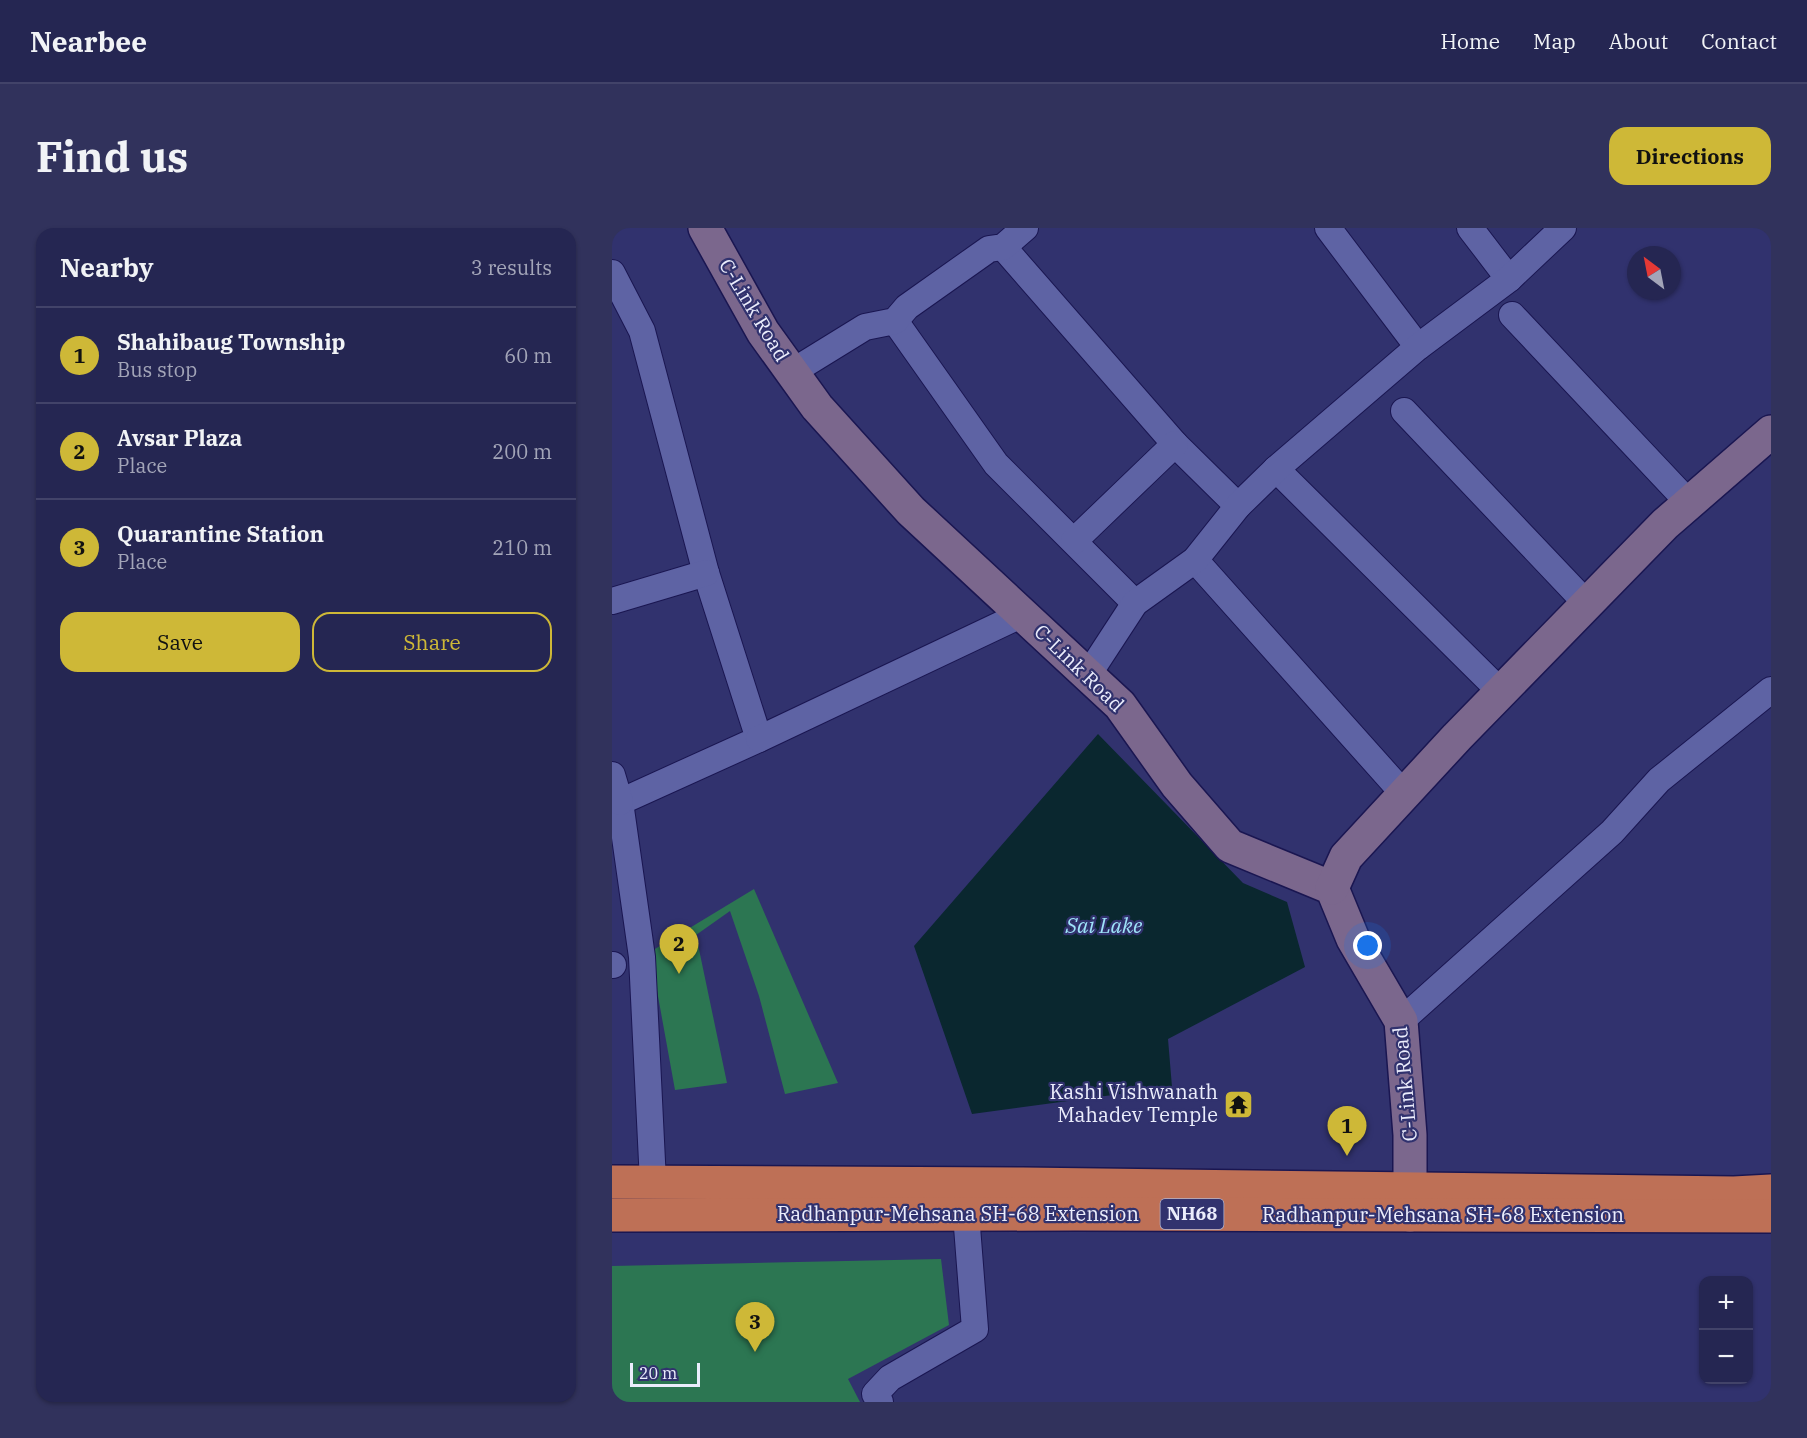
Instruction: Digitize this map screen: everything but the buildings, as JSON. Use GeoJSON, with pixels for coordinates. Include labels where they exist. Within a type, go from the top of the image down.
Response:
{"type":"FeatureCollection","features":[{"type":"Feature","properties":{"kind":"highway","name":"NH68"},"geometry":{"type":"LineString","coordinates":[[612,1182],[653,1182],[966,1199]]}},
{"type":"Feature","properties":{"kind":"highway","name":"NH68"},"geometry":{"type":"LineString","coordinates":[[1410,1202],[1771,1191]]}},
{"type":"Feature","properties":{"kind":"highway","name":"Radhanpur-Mehsana SH-68 Extension"},"geometry":{"type":"LineString","coordinates":[[612,1215],[966,1199],[1410,1202],[1771,1216]]}},
{"type":"Feature","properties":{"kind":"street","name":"C-Link Road"},"geometry":{"type":"LineString","coordinates":[[705,228],[763,332],[792,372],[817,406],[911,511],[1120,705],[1177,785],[1230,846],[1332,888],[1353,939],[1401,1022],[1410,1135],[1410,1202]]}},
{"type":"Feature","properties":{"kind":"street"},"geometry":{"type":"LineString","coordinates":[[792,372],[865,327],[895,321],[907,307],[989,249],[1003,247],[1025,228]]}},
{"type":"Feature","properties":{"kind":"street"},"geometry":{"type":"LineString","coordinates":[[1328,228],[1418,347]]}},
{"type":"Feature","properties":{"kind":"street"},"geometry":{"type":"LineString","coordinates":[[1470,228],[1509,279]]}},
{"type":"Feature","properties":{"kind":"street"},"geometry":{"type":"LineString","coordinates":[[1088,675],[1135,603],[1195,560],[1238,506],[1276,469],[1418,347],[1509,279],[1563,228]]}},
{"type":"Feature","properties":{"kind":"street"},"geometry":{"type":"LineString","coordinates":[[1003,247],[1174,444],[1238,506]]}},
{"type":"Feature","properties":{"kind":"street"},"geometry":{"type":"LineString","coordinates":[[612,273],[642,331],[705,573],[759,739]]}},
{"type":"Feature","properties":{"kind":"street"},"geometry":{"type":"LineString","coordinates":[[1512,315],[1689,503]]}},
{"type":"Feature","properties":{"kind":"street"},"geometry":{"type":"LineString","coordinates":[[895,321],[996,464],[1135,603]]}},
{"type":"Feature","properties":{"kind":"street"},"geometry":{"type":"LineString","coordinates":[[1404,411],[1588,605]]}},
{"type":"Feature","properties":{"kind":"street"},"geometry":{"type":"LineString","coordinates":[[1332,888],[1346,857],[1501,692],[1665,524],[1771,432]]}},
{"type":"Feature","properties":{"kind":"street"},"geometry":{"type":"LineString","coordinates":[[1074,541],[1174,444]]}},
{"type":"Feature","properties":{"kind":"street"},"geometry":{"type":"LineString","coordinates":[[1276,469],[1501,692]]}},
{"type":"Feature","properties":{"kind":"street"},"geometry":{"type":"LineString","coordinates":[[1195,560],[1404,794]]}},
{"type":"Feature","properties":{"kind":"street"},"geometry":{"type":"LineString","coordinates":[[612,601],[705,573]]}},
{"type":"Feature","properties":{"kind":"street"},"geometry":{"type":"LineString","coordinates":[[620,802],[1023,614]]}},
{"type":"Feature","properties":{"kind":"street"},"geometry":{"type":"LineString","coordinates":[[1401,1022],[1612,832],[1659,780],[1771,690]]}},
{"type":"Feature","properties":{"kind":"street"},"geometry":{"type":"LineString","coordinates":[[612,775],[620,802],[642,957],[653,1182]]}},
{"type":"Feature","properties":{"kind":"street"},"geometry":{"type":"LineString","coordinates":[[880,1402],[875,1394],[890,1378],[975,1329],[966,1199]]}},
{"type":"Feature","properties":{"kind":"water","name":"Sai Lake"},"geometry":{"type":"Polygon","coordinates":[[[1098,734],[1243,883],[1287,902],[1305,967],[1168,1039],[1172,1087],[972,1114],[914,946],[1098,734]]]}},
{"type":"Feature","properties":{"kind":"place","name":"Avsar Plaza"},"geometry":{"type":"Point","coordinates":[679,974]}},
{"type":"Feature","properties":{"kind":"place","name":"Kashi Vishwanath Mahadev Temple"},"geometry":{"type":"Point","coordinates":[1239,1104]}},
{"type":"Feature","properties":{"kind":"place","name":"Shahibaug Township"},"geometry":{"type":"Point","coordinates":[1347,1156]}},
{"type":"Feature","properties":{"kind":"place","name":"Quarantine Station"},"geometry":{"type":"Point","coordinates":[755,1352]}}]}
